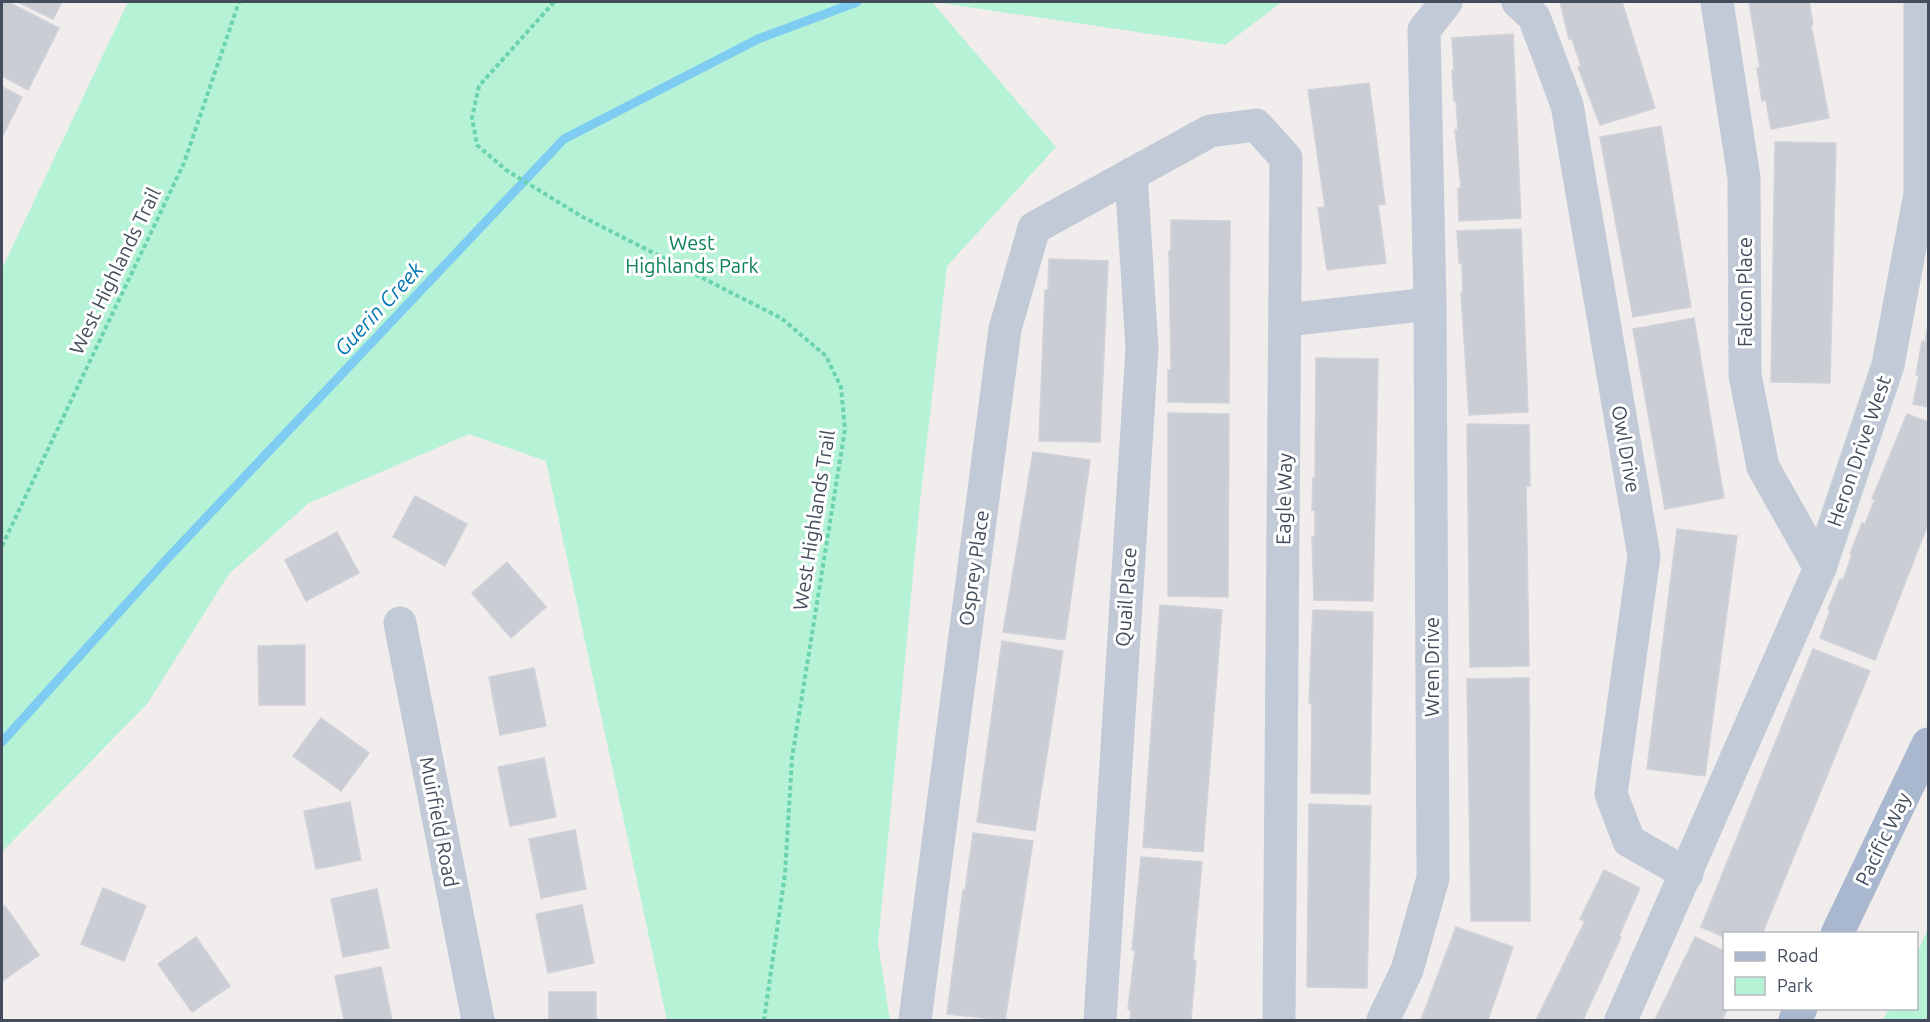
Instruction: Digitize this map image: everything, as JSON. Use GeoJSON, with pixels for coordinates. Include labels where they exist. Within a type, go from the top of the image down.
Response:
{"type":"FeatureCollection","features":[{"type":"Feature","properties":{"kind":"main road","name":"Pacific Way"},"geometry":{"type":"LineString","coordinates":[[1837,932],[1929,744]]}},
{"type":"Feature","properties":{"kind":"street"},"geometry":{"type":"LineString","coordinates":[[1286,320],[1430,304],[1424,30],[1446,2]]}},
{"type":"Feature","properties":{"kind":"street","name":"Owl Drive"},"geometry":{"type":"LineString","coordinates":[[1518,2],[1534,16],[1567,105],[1644,556],[1611,794],[1629,842],[1687,874]]}},
{"type":"Feature","properties":{"kind":"street","name":"Falcon Place"},"geometry":{"type":"LineString","coordinates":[[1717,2],[1744,178],[1745,375],[1763,467],[1820,568]]}},
{"type":"Feature","properties":{"kind":"street","name":"Heron Drive West"},"geometry":{"type":"LineString","coordinates":[[1621,1020],[1820,568],[1888,365],[1920,194],[1920,2]]}},
{"type":"Feature","properties":{"kind":"street","name":"Eagle Way"},"geometry":{"type":"LineString","coordinates":[[1131,174],[1210,131],[1256,125],[1286,158],[1279,1020]]}},
{"type":"Feature","properties":{"kind":"street","name":"Osprey Place"},"geometry":{"type":"LineString","coordinates":[[915,1020],[1005,329],[1034,228],[1131,174]]}},
{"type":"Feature","properties":{"kind":"street","name":"Quail Place"},"geometry":{"type":"LineString","coordinates":[[1100,1020],[1143,348],[1131,174]]}},
{"type":"Feature","properties":{"kind":"street","name":"Wren Drive"},"geometry":{"type":"LineString","coordinates":[[1383,1020],[1407,970],[1433,878],[1430,304]]}},
{"type":"Feature","properties":{"kind":"street","name":"Muirfield Road"},"geometry":{"type":"LineString","coordinates":[[400,623],[478,1020]]}},
{"type":"Feature","properties":{"kind":"path","name":"West Highlands Trail"},"geometry":{"type":"LineString","coordinates":[[2,546],[184,163],[239,2]]}},
{"type":"Feature","properties":{"kind":"path","name":"West Highlands Trail"},"geometry":{"type":"LineString","coordinates":[[554,2],[479,86],[472,118],[477,145],[507,170],[581,216],[781,318],[826,356],[841,387],[845,429],[792,758],[785,874],[764,1020]]}},
{"type":"Feature","properties":{"kind":"green space","name":"West Highlands Park"},"geometry":{"type":"Polygon","coordinates":[[[128,2],[932,2],[1056,147],[947,266],[920,501],[878,944],[890,1020],[667,1020],[546,461],[469,434],[309,503],[229,574],[147,704],[2,852],[2,269],[128,2]]]}},
{"type":"Feature","properties":{"kind":"green space"},"geometry":{"type":"Polygon","coordinates":[[[934,2],[1282,2],[1225,45],[934,2]]]}},
{"type":"Feature","properties":{"kind":"green space"},"geometry":{"type":"Polygon","coordinates":[[[1928,929],[1928,1020],[1883,1020],[1888,1010],[1918,1010],[1918,951],[1928,929]]]}},
{"type":"Feature","properties":{"kind":"building"},"geometry":{"type":"Polygon","coordinates":[[[2,2],[8,2],[59,28],[28,90],[2,76],[2,2]]]}},
{"type":"Feature","properties":{"kind":"building"},"geometry":{"type":"Polygon","coordinates":[[[18,2],[62,2],[53,19],[18,2]]]}},
{"type":"Feature","properties":{"kind":"building"},"geometry":{"type":"Polygon","coordinates":[[[1560,2],[1622,2],[1655,108],[1600,125],[1578,67],[1581,66],[1572,39],[1569,39],[1560,2]]]}},
{"type":"Feature","properties":{"kind":"building"},"geometry":{"type":"Polygon","coordinates":[[[1749,2],[1809,2],[1813,24],[1811,25],[1829,118],[1771,129],[1766,100],[1762,101],[1757,68],[1760,68],[1749,2]]]}},
{"type":"Feature","properties":{"kind":"building"},"geometry":{"type":"Polygon","coordinates":[[[1513,34],[1521,218],[1459,221],[1458,188],[1461,188],[1455,130],[1458,130],[1456,101],[1454,101],[1452,38],[1513,34]]]}},
{"type":"Feature","properties":{"kind":"building"},"geometry":{"type":"Polygon","coordinates":[[[1369,83],[1385,204],[1378,205],[1386,263],[1327,270],[1318,208],[1325,207],[1308,90],[1369,83]]]}},
{"type":"Feature","properties":{"kind":"building"},"geometry":{"type":"Polygon","coordinates":[[[2,87],[22,97],[2,137],[2,87]]]}},
{"type":"Feature","properties":{"kind":"building"},"geometry":{"type":"Polygon","coordinates":[[[1661,126],[1691,307],[1633,317],[1600,137],[1661,126]]]}},
{"type":"Feature","properties":{"kind":"building"},"geometry":{"type":"Polygon","coordinates":[[[1775,142],[1836,143],[1830,383],[1771,382],[1775,142]]]}},
{"type":"Feature","properties":{"kind":"building"},"geometry":{"type":"Polygon","coordinates":[[[1171,220],[1230,221],[1229,403],[1168,402],[1168,370],[1171,370],[1169,251],[1171,251],[1171,220]]]}},
{"type":"Feature","properties":{"kind":"building"},"geometry":{"type":"Polygon","coordinates":[[[1521,229],[1528,412],[1469,415],[1461,293],[1463,293],[1462,263],[1459,263],[1457,231],[1521,229]]]}},
{"type":"Feature","properties":{"kind":"building"},"geometry":{"type":"Polygon","coordinates":[[[1049,259],[1108,261],[1100,442],[1039,441],[1045,290],[1048,290],[1049,259]]]}},
{"type":"Feature","properties":{"kind":"building"},"geometry":{"type":"Polygon","coordinates":[[[1694,318],[1724,498],[1665,509],[1633,329],[1694,318]]]}},
{"type":"Feature","properties":{"kind":"building"},"geometry":{"type":"Polygon","coordinates":[[[1928,326],[1928,407],[1913,404],[1919,375],[1916,375],[1922,341],[1925,342],[1928,326]]]}},
{"type":"Feature","properties":{"kind":"building"},"geometry":{"type":"Polygon","coordinates":[[[1316,358],[1378,359],[1373,601],[1314,600],[1312,537],[1315,537],[1315,510],[1312,510],[1313,478],[1315,478],[1316,358]]]}},
{"type":"Feature","properties":{"kind":"building"},"geometry":{"type":"Polygon","coordinates":[[[1168,413],[1229,414],[1228,597],[1168,596],[1168,413]]]}},
{"type":"Feature","properties":{"kind":"building"},"geometry":{"type":"Polygon","coordinates":[[[1907,414],[1928,422],[1928,524],[1875,660],[1820,638],[1840,579],[1843,580],[1852,555],[1850,554],[1862,523],[1865,524],[1875,499],[1872,499],[1907,414]]]}},
{"type":"Feature","properties":{"kind":"building"},"geometry":{"type":"Polygon","coordinates":[[[1467,424],[1529,425],[1530,486],[1526,486],[1529,666],[1470,667],[1467,424]]]}},
{"type":"Feature","properties":{"kind":"building"},"geometry":{"type":"Polygon","coordinates":[[[1033,452],[1090,460],[1065,640],[1003,632],[1033,452]]]}},
{"type":"Feature","properties":{"kind":"building"},"geometry":{"type":"Polygon","coordinates":[[[415,496],[467,524],[445,566],[393,537],[415,496]]]}},
{"type":"Feature","properties":{"kind":"building"},"geometry":{"type":"Polygon","coordinates":[[[1677,529],[1737,536],[1705,776],[1647,769],[1677,529]]]}},
{"type":"Feature","properties":{"kind":"building"},"geometry":{"type":"Polygon","coordinates":[[[337,532],[359,573],[306,601],[285,560],[337,532]]]}},
{"type":"Feature","properties":{"kind":"building"},"geometry":{"type":"Polygon","coordinates":[[[507,562],[546,607],[511,638],[472,593],[507,562]]]}},
{"type":"Feature","properties":{"kind":"building"},"geometry":{"type":"Polygon","coordinates":[[[1160,605],[1222,610],[1203,852],[1143,847],[1160,605]]]}},
{"type":"Feature","properties":{"kind":"building"},"geometry":{"type":"Polygon","coordinates":[[[1313,610],[1373,612],[1370,794],[1311,793],[1312,703],[1309,703],[1313,610]]]}},
{"type":"Feature","properties":{"kind":"building"},"geometry":{"type":"Polygon","coordinates":[[[1002,641],[1063,651],[1035,831],[977,822],[1002,641]]]}},
{"type":"Feature","properties":{"kind":"building"},"geometry":{"type":"Polygon","coordinates":[[[305,645],[305,705],[259,705],[258,646],[305,645]]]}},
{"type":"Feature","properties":{"kind":"building"},"geometry":{"type":"Polygon","coordinates":[[[1813,649],[1870,671],[1763,932],[1723,932],[1723,937],[1701,927],[1813,649]]]}},
{"type":"Feature","properties":{"kind":"building"},"geometry":{"type":"Polygon","coordinates":[[[534,668],[546,726],[500,735],[489,677],[534,668]]]}},
{"type":"Feature","properties":{"kind":"building"},"geometry":{"type":"Polygon","coordinates":[[[1529,678],[1530,921],[1471,921],[1467,679],[1529,678]]]}},
{"type":"Feature","properties":{"kind":"building"},"geometry":{"type":"Polygon","coordinates":[[[321,718],[369,753],[341,791],[293,756],[321,718]]]}},
{"type":"Feature","properties":{"kind":"building"},"geometry":{"type":"Polygon","coordinates":[[[544,758],[556,817],[510,826],[498,767],[544,758]]]}},
{"type":"Feature","properties":{"kind":"building"},"geometry":{"type":"Polygon","coordinates":[[[350,802],[361,860],[316,869],[304,811],[350,802]]]}},
{"type":"Feature","properties":{"kind":"building"},"geometry":{"type":"Polygon","coordinates":[[[1309,804],[1371,806],[1367,988],[1307,987],[1309,804]]]}},
{"type":"Feature","properties":{"kind":"building"},"geometry":{"type":"Polygon","coordinates":[[[575,830],[586,889],[541,898],[529,839],[575,830]]]}},
{"type":"Feature","properties":{"kind":"building"},"geometry":{"type":"Polygon","coordinates":[[[973,833],[1033,841],[1005,1020],[947,1014],[973,833]]]}},
{"type":"Feature","properties":{"kind":"building"},"geometry":{"type":"Polygon","coordinates":[[[1141,857],[1202,862],[1193,960],[1196,961],[1191,1020],[1130,1020],[1131,1010],[1128,1009],[1135,950],[1132,950],[1141,857]]]}},
{"type":"Feature","properties":{"kind":"building"},"geometry":{"type":"Polygon","coordinates":[[[1604,870],[1640,888],[1619,936],[1621,937],[1583,1020],[1536,1020],[1585,921],[1580,919],[1604,870]]]}},
{"type":"Feature","properties":{"kind":"building"},"geometry":{"type":"Polygon","coordinates":[[[103,888],[146,906],[124,961],[81,944],[103,888]]]}},
{"type":"Feature","properties":{"kind":"building"},"geometry":{"type":"Polygon","coordinates":[[[377,889],[389,948],[343,957],[331,899],[377,889]]]}},
{"type":"Feature","properties":{"kind":"building"},"geometry":{"type":"Polygon","coordinates":[[[582,905],[594,963],[548,973],[536,914],[582,905]]]}},
{"type":"Feature","properties":{"kind":"building"},"geometry":{"type":"Polygon","coordinates":[[[5,906],[39,955],[2,981],[2,908],[5,906]]]}},
{"type":"Feature","properties":{"kind":"building"},"geometry":{"type":"Polygon","coordinates":[[[1456,927],[1513,947],[1488,1020],[1421,1020],[1456,927]]]}},
{"type":"Feature","properties":{"kind":"building"},"geometry":{"type":"Polygon","coordinates":[[[196,937],[230,986],[192,1012],[158,964],[196,937]]]}},
{"type":"Feature","properties":{"kind":"building"},"geometry":{"type":"Polygon","coordinates":[[[1695,937],[1723,951],[1723,1010],[1727,1010],[1722,1020],[1655,1020],[1695,937]]]}},
{"type":"Feature","properties":{"kind":"building"},"geometry":{"type":"Polygon","coordinates":[[[381,967],[392,1020],[344,1020],[335,976],[381,967]]]}},
{"type":"Feature","properties":{"kind":"building"},"geometry":{"type":"Polygon","coordinates":[[[549,992],[596,992],[596,1020],[549,1020],[549,992]]]}},
{"type":"Feature","properties":{"kind":"waterway","name":"Guerin Creek"},"geometry":{"type":"LineString","coordinates":[[2,742],[166,560],[564,139],[758,39],[857,2]]}}]}
